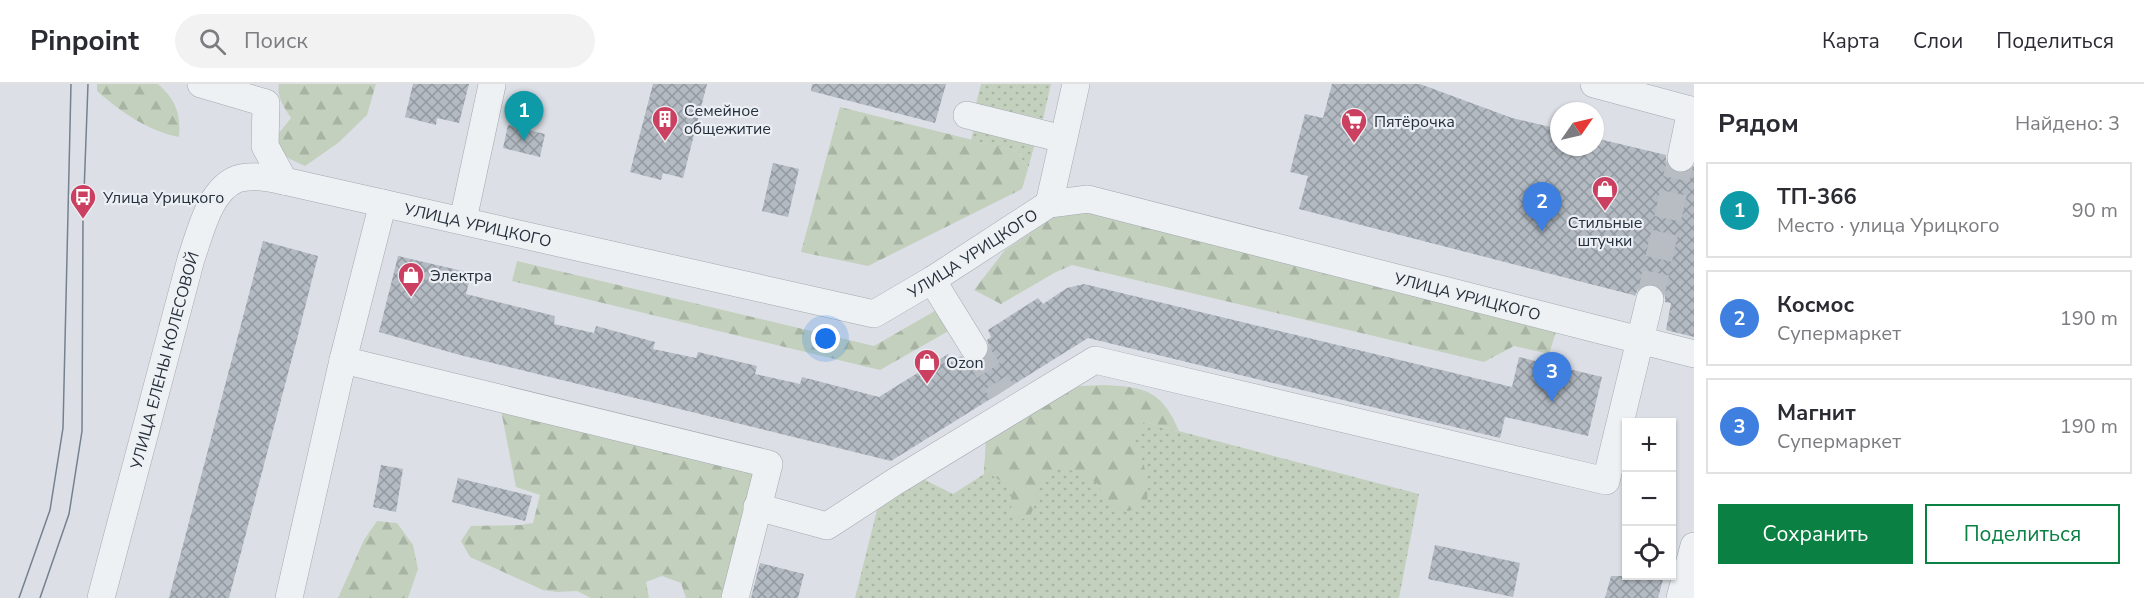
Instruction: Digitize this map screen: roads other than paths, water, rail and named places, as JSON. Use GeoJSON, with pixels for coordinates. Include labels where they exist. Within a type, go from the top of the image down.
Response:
{"type":"FeatureCollection","features":[{"type":"Feature","properties":{"kind":"street"},"geometry":{"type":"LineString","coordinates":[[201,84],[266,103],[265,146],[284,181]]}},
{"type":"Feature","properties":{"kind":"street"},"geometry":{"type":"LineString","coordinates":[[1049,204],[1076,84]]}},
{"type":"Feature","properties":{"kind":"street"},"geometry":{"type":"LineString","coordinates":[[1594,84],[1693,110],[1681,158]]}},
{"type":"Feature","properties":{"kind":"street"},"geometry":{"type":"LineString","coordinates":[[463,220],[492,85]]}},
{"type":"Feature","properties":{"kind":"street"},"geometry":{"type":"LineString","coordinates":[[967,115],[1063,139]]}},
{"type":"Feature","properties":{"kind":"street","name":"УЛИЦА ЕЛЕНЫ КОЛЕСОВОЙ"},"geometry":{"type":"LineString","coordinates":[[100,598],[191,259],[210,208],[217,195],[236,179],[258,176],[284,181]]}},
{"type":"Feature","properties":{"kind":"street","name":"УЛИЦА УРИЦКОГО"},"geometry":{"type":"LineString","coordinates":[[284,181],[874,314],[932,280],[1049,204],[1088,199],[1694,354]]}},
{"type":"Feature","properties":{"kind":"street"},"geometry":{"type":"LineString","coordinates":[[288,598],[343,360],[383,203]]}},
{"type":"Feature","properties":{"kind":"street"},"geometry":{"type":"LineString","coordinates":[[932,280],[974,348]]}},
{"type":"Feature","properties":{"kind":"street"},"geometry":{"type":"LineString","coordinates":[[757,507],[827,526],[1007,401],[1095,360],[1606,481],[1650,299]]}},
{"type":"Feature","properties":{"kind":"street"},"geometry":{"type":"LineString","coordinates":[[343,360],[769,464],[735,598]]}},
{"type":"Feature","properties":{"kind":"street"},"geometry":{"type":"LineString","coordinates":[[1680,598],[1694,546]]}},
{"type":"Feature","properties":{"kind":"tunnel"},"geometry":{"type":"LineString","coordinates":[[1650,299],[1681,158]]}},
{"type":"Feature","properties":{"kind":"tunnel"},"geometry":{"type":"LineString","coordinates":[[974,348],[1002,392]]}},
{"type":"Feature","properties":{"kind":"tram line"},"geometry":{"type":"LineString","coordinates":[[19,598],[50,510],[63,428],[71,84]]}},
{"type":"Feature","properties":{"kind":"tram line"},"geometry":{"type":"LineString","coordinates":[[40,598],[69,514],[82,431],[83,220],[88,84]]}},
{"type":"Feature","properties":{"kind":"place","name":"ТП-366"},"geometry":{"type":"Point","coordinates":[524,141]}},
{"type":"Feature","properties":{"kind":"place","name":"Семейное общежитие"},"geometry":{"type":"Point","coordinates":[665,142]}},
{"type":"Feature","properties":{"kind":"place","name":"Пятёрочка"},"geometry":{"type":"Point","coordinates":[1354,144]}},
{"type":"Feature","properties":{"kind":"place","name":"Стильные штучки"},"geometry":{"type":"Point","coordinates":[1605,212]}},
{"type":"Feature","properties":{"kind":"place","name":"Улица Урицкого"},"geometry":{"type":"Point","coordinates":[83,220]}},
{"type":"Feature","properties":{"kind":"place","name":"Космос"},"geometry":{"type":"Point","coordinates":[1542,232]}},
{"type":"Feature","properties":{"kind":"place","name":"Электра"},"geometry":{"type":"Point","coordinates":[411,298]}},
{"type":"Feature","properties":{"kind":"place","name":"Ozon"},"geometry":{"type":"Point","coordinates":[927,385]}},
{"type":"Feature","properties":{"kind":"place","name":"Магнит"},"geometry":{"type":"Point","coordinates":[1552,402]}}]}
